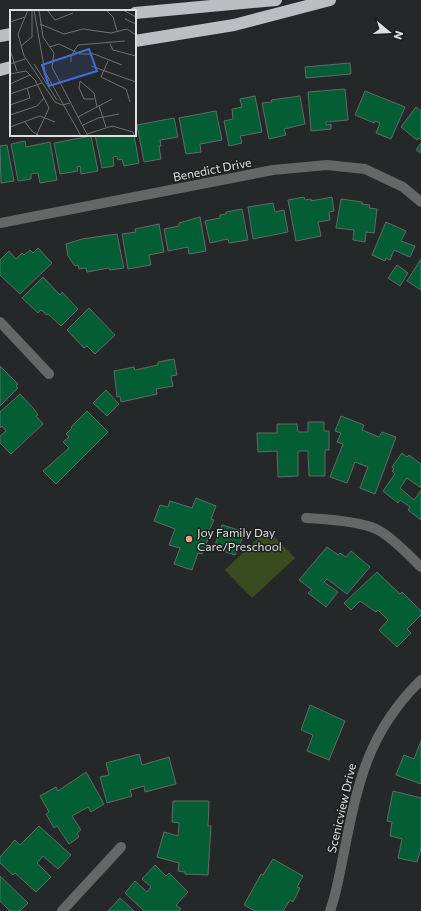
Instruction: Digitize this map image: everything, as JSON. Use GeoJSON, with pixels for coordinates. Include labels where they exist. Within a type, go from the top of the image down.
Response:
{"type":"FeatureCollection","features":[{"type":"Feature","properties":{"kind":"highway"},"geometry":{"type":"LineString","coordinates":[[136,12],[178,7],[276,0]]}},
{"type":"Feature","properties":{"kind":"highway"},"geometry":{"type":"LineString","coordinates":[[136,41],[234,25],[330,0]]}},
{"type":"Feature","properties":{"kind":"highway"},"geometry":{"type":"LineString","coordinates":[[0,36],[10,34]]}},
{"type":"Feature","properties":{"kind":"highway"},"geometry":{"type":"LineString","coordinates":[[0,70],[10,67]]}},
{"type":"Feature","properties":{"kind":"street","name":"Benedict Drive"},"geometry":{"type":"LineString","coordinates":[[0,223],[273,170],[327,165],[364,169],[403,187],[421,202]]}},
{"type":"Feature","properties":{"kind":"street"},"geometry":{"type":"LineString","coordinates":[[0,322],[49,374]]}},
{"type":"Feature","properties":{"kind":"street"},"geometry":{"type":"LineString","coordinates":[[306,518],[339,520],[376,528],[407,552],[421,567]]}},
{"type":"Feature","properties":{"kind":"street","name":"Scenicview Drive"},"geometry":{"type":"LineString","coordinates":[[330,911],[357,790],[367,758],[386,722],[410,691],[421,680]]}},
{"type":"Feature","properties":{"kind":"street"},"geometry":{"type":"LineString","coordinates":[[62,911],[121,847]]}},
{"type":"Feature","properties":{"kind":"green space"},"geometry":{"type":"Polygon","coordinates":[[[267,529],[295,558],[252,598],[225,570],[267,529]]]}},
{"type":"Feature","properties":{"kind":"building"},"geometry":{"type":"Polygon","coordinates":[[[350,63],[351,74],[306,78],[305,67],[350,63]]]}},
{"type":"Feature","properties":{"kind":"building"},"geometry":{"type":"Polygon","coordinates":[[[345,89],[348,120],[326,122],[326,125],[331,124],[331,129],[311,131],[308,92],[345,89]]]}},
{"type":"Feature","properties":{"kind":"building"},"geometry":{"type":"Polygon","coordinates":[[[365,91],[405,107],[391,139],[376,133],[380,123],[375,121],[374,123],[355,115],[365,91]]]}},
{"type":"Feature","properties":{"kind":"building"},"geometry":{"type":"Polygon","coordinates":[[[255,96],[262,132],[240,136],[242,143],[229,146],[224,121],[233,119],[232,109],[242,107],[240,99],[255,96]]]}},
{"type":"Feature","properties":{"kind":"building"},"geometry":{"type":"Polygon","coordinates":[[[300,96],[305,124],[284,129],[286,135],[269,139],[262,103],[272,102],[271,100],[300,96]]]}},
{"type":"Feature","properties":{"kind":"building"},"geometry":{"type":"Polygon","coordinates":[[[416,107],[421,111],[421,140],[419,138],[417,140],[401,127],[416,107]]]}},
{"type":"Feature","properties":{"kind":"building"},"geometry":{"type":"Polygon","coordinates":[[[216,111],[222,140],[200,144],[201,152],[186,154],[179,118],[216,111]]]}},
{"type":"Feature","properties":{"kind":"building"},"geometry":{"type":"Polygon","coordinates":[[[174,118],[178,137],[160,140],[161,146],[159,146],[161,159],[144,162],[137,125],[174,118]]]}},
{"type":"Feature","properties":{"kind":"building"},"geometry":{"type":"Polygon","coordinates":[[[91,136],[98,171],[81,174],[80,166],[77,167],[78,171],[60,174],[54,143],[91,136]]]}},
{"type":"Feature","properties":{"kind":"building"},"geometry":{"type":"Polygon","coordinates":[[[95,136],[134,136],[139,163],[124,166],[122,159],[118,160],[117,156],[113,157],[114,166],[102,168],[95,136]]]}},
{"type":"Feature","properties":{"kind":"building"},"geometry":{"type":"Polygon","coordinates":[[[25,141],[26,147],[50,142],[57,180],[40,183],[38,173],[31,174],[31,179],[18,181],[11,144],[25,141]]]}},
{"type":"Feature","properties":{"kind":"building"},"geometry":{"type":"Polygon","coordinates":[[[421,143],[421,153],[416,150],[421,143]]]}},
{"type":"Feature","properties":{"kind":"building"},"geometry":{"type":"Polygon","coordinates":[[[7,145],[14,181],[1,183],[0,146],[7,145]]]}},
{"type":"Feature","properties":{"kind":"building"},"geometry":{"type":"Polygon","coordinates":[[[304,197],[305,200],[311,199],[311,201],[332,197],[334,211],[329,212],[330,220],[318,222],[321,236],[296,241],[288,200],[304,197]]]}},
{"type":"Feature","properties":{"kind":"building"},"geometry":{"type":"Polygon","coordinates":[[[341,199],[362,202],[362,204],[370,205],[369,208],[377,209],[374,233],[366,232],[365,242],[353,240],[354,230],[336,228],[341,199]]]}},
{"type":"Feature","properties":{"kind":"building"},"geometry":{"type":"Polygon","coordinates":[[[273,203],[275,212],[284,210],[288,232],[253,239],[248,207],[273,203]]]}},
{"type":"Feature","properties":{"kind":"building"},"geometry":{"type":"Polygon","coordinates":[[[242,209],[248,240],[229,243],[228,239],[210,243],[205,221],[220,218],[220,215],[226,214],[226,212],[242,209]]]}},
{"type":"Feature","properties":{"kind":"building"},"geometry":{"type":"Polygon","coordinates":[[[200,217],[206,251],[189,254],[188,247],[168,251],[164,229],[179,226],[179,223],[200,217]]]}},
{"type":"Feature","properties":{"kind":"building"},"geometry":{"type":"Polygon","coordinates":[[[386,222],[406,231],[401,241],[415,246],[410,257],[394,250],[390,260],[386,258],[385,261],[372,255],[386,222]]]}},
{"type":"Feature","properties":{"kind":"building"},"geometry":{"type":"Polygon","coordinates":[[[159,224],[164,252],[149,255],[151,265],[128,269],[122,234],[136,232],[135,229],[159,224]]]}},
{"type":"Feature","properties":{"kind":"building"},"geometry":{"type":"Polygon","coordinates":[[[117,234],[124,268],[110,270],[109,268],[87,272],[86,268],[79,269],[78,265],[75,266],[68,256],[66,244],[82,239],[117,234]]]}},
{"type":"Feature","properties":{"kind":"building"},"geometry":{"type":"Polygon","coordinates":[[[38,248],[52,263],[20,294],[0,275],[0,260],[9,251],[16,259],[22,253],[24,255],[30,250],[33,253],[38,248]]]}},
{"type":"Feature","properties":{"kind":"building"},"geometry":{"type":"Polygon","coordinates":[[[421,259],[421,290],[407,281],[421,259]]]}},
{"type":"Feature","properties":{"kind":"building"},"geometry":{"type":"Polygon","coordinates":[[[397,265],[408,273],[400,286],[388,278],[397,265]]]}},
{"type":"Feature","properties":{"kind":"building"},"geometry":{"type":"Polygon","coordinates":[[[43,277],[60,295],[62,292],[78,309],[61,326],[48,314],[47,315],[41,310],[38,313],[22,298],[43,277]]]}},
{"type":"Feature","properties":{"kind":"building"},"geometry":{"type":"Polygon","coordinates":[[[89,308],[115,335],[95,354],[87,346],[84,348],[67,330],[89,308]]]}},
{"type":"Feature","properties":{"kind":"building"},"geometry":{"type":"Polygon","coordinates":[[[174,359],[177,375],[171,376],[173,386],[156,389],[157,394],[121,402],[120,396],[117,397],[114,371],[134,367],[135,370],[158,365],[158,362],[174,359]]]}},
{"type":"Feature","properties":{"kind":"building"},"geometry":{"type":"Polygon","coordinates":[[[0,366],[18,384],[16,386],[18,388],[0,406],[0,366]]]}},
{"type":"Feature","properties":{"kind":"building"},"geometry":{"type":"Polygon","coordinates":[[[106,390],[119,404],[107,416],[93,403],[106,390]]]}},
{"type":"Feature","properties":{"kind":"building"},"geometry":{"type":"Polygon","coordinates":[[[20,394],[34,409],[38,415],[36,416],[43,424],[11,454],[0,443],[0,436],[6,431],[2,426],[0,428],[0,412],[20,394]]]}},
{"type":"Feature","properties":{"kind":"building"},"geometry":{"type":"Polygon","coordinates":[[[87,411],[108,432],[56,484],[43,471],[69,448],[63,442],[69,437],[66,434],[87,411]]]}},
{"type":"Feature","properties":{"kind":"building"},"geometry":{"type":"Polygon","coordinates":[[[341,416],[364,425],[362,430],[379,437],[382,432],[396,437],[375,494],[360,488],[368,467],[355,462],[347,483],[330,477],[343,444],[337,442],[341,433],[335,431],[341,416]]]}},
{"type":"Feature","properties":{"kind":"building"},"geometry":{"type":"Polygon","coordinates":[[[308,422],[324,422],[324,431],[329,431],[329,450],[325,450],[325,476],[309,476],[308,451],[298,451],[298,476],[278,477],[277,451],[258,452],[257,433],[277,433],[277,424],[297,424],[298,432],[308,432],[308,422]]]}},
{"type":"Feature","properties":{"kind":"building"},"geometry":{"type":"Polygon","coordinates":[[[402,453],[407,457],[409,455],[421,464],[421,488],[407,478],[400,488],[414,500],[421,490],[421,520],[408,510],[410,507],[400,500],[398,503],[383,491],[395,474],[392,471],[394,469],[392,467],[402,453]]]}},
{"type":"Feature","properties":{"kind":"building","name":"Joy Family Day Care/Preschool"},"geometry":{"type":"Polygon","coordinates":[[[196,498],[216,506],[211,519],[214,520],[208,533],[210,534],[202,554],[198,553],[192,570],[174,564],[180,548],[169,545],[175,529],[154,521],[160,505],[168,507],[170,501],[192,508],[196,498]]]}},
{"type":"Feature","properties":{"kind":"building"},"geometry":{"type":"Polygon","coordinates":[[[222,525],[245,532],[235,555],[214,548],[222,525]]]}},
{"type":"Feature","properties":{"kind":"building"},"geometry":{"type":"Polygon","coordinates":[[[327,547],[338,555],[340,553],[346,557],[351,551],[370,567],[347,594],[327,579],[324,582],[338,592],[326,607],[308,593],[312,590],[299,580],[327,547]]]}},
{"type":"Feature","properties":{"kind":"building"},"geometry":{"type":"Polygon","coordinates":[[[377,572],[400,594],[402,592],[421,611],[421,615],[407,629],[411,633],[397,647],[379,630],[388,620],[378,610],[376,612],[360,601],[351,610],[344,603],[377,572]]]}},
{"type":"Feature","properties":{"kind":"building"},"geometry":{"type":"Polygon","coordinates":[[[310,705],[345,721],[329,760],[307,751],[313,735],[301,730],[310,705]]]}},
{"type":"Feature","properties":{"kind":"building"},"geometry":{"type":"Polygon","coordinates":[[[421,741],[421,784],[396,775],[404,755],[414,759],[421,741]]]}},
{"type":"Feature","properties":{"kind":"building"},"geometry":{"type":"Polygon","coordinates":[[[139,754],[142,765],[169,757],[176,784],[145,792],[144,786],[130,790],[132,796],[107,803],[100,777],[109,775],[106,763],[139,754]]]}},
{"type":"Feature","properties":{"kind":"building"},"geometry":{"type":"Polygon","coordinates":[[[86,772],[104,804],[91,812],[88,807],[72,816],[81,830],[77,833],[79,837],[69,844],[57,826],[54,828],[46,814],[49,812],[40,796],[56,787],[58,791],[86,772]]]}},
{"type":"Feature","properties":{"kind":"building"},"geometry":{"type":"Polygon","coordinates":[[[393,791],[421,798],[421,848],[417,862],[398,858],[402,839],[390,836],[392,822],[387,821],[393,791]]]}},
{"type":"Feature","properties":{"kind":"building"},"geometry":{"type":"Polygon","coordinates":[[[173,801],[209,801],[208,826],[211,826],[208,875],[185,874],[185,872],[178,871],[179,863],[157,857],[164,832],[178,836],[179,823],[172,822],[173,801]]]}},
{"type":"Feature","properties":{"kind":"building"},"geometry":{"type":"Polygon","coordinates":[[[39,826],[71,855],[58,869],[43,856],[37,863],[51,877],[36,892],[15,873],[13,875],[0,863],[0,857],[15,840],[20,845],[39,826]]]}},
{"type":"Feature","properties":{"kind":"building"},"geometry":{"type":"Polygon","coordinates":[[[273,859],[303,876],[297,887],[300,888],[293,902],[290,900],[283,911],[255,911],[244,905],[261,874],[263,875],[273,859]]]}},
{"type":"Feature","properties":{"kind":"building"},"geometry":{"type":"Polygon","coordinates":[[[155,865],[166,876],[169,873],[188,892],[176,905],[181,909],[179,911],[144,911],[125,893],[135,881],[147,892],[151,887],[142,879],[155,865]]]}},
{"type":"Feature","properties":{"kind":"building"},"geometry":{"type":"Polygon","coordinates":[[[0,876],[28,903],[20,911],[10,911],[0,901],[0,876]]]}},
{"type":"Feature","properties":{"kind":"building"},"geometry":{"type":"Polygon","coordinates":[[[120,898],[134,911],[108,911],[120,898]]]}},
{"type":"Feature","properties":{"kind":"place","name":"Joy Family Day Care/Preschool"},"geometry":{"type":"Point","coordinates":[189,539]}}]}
